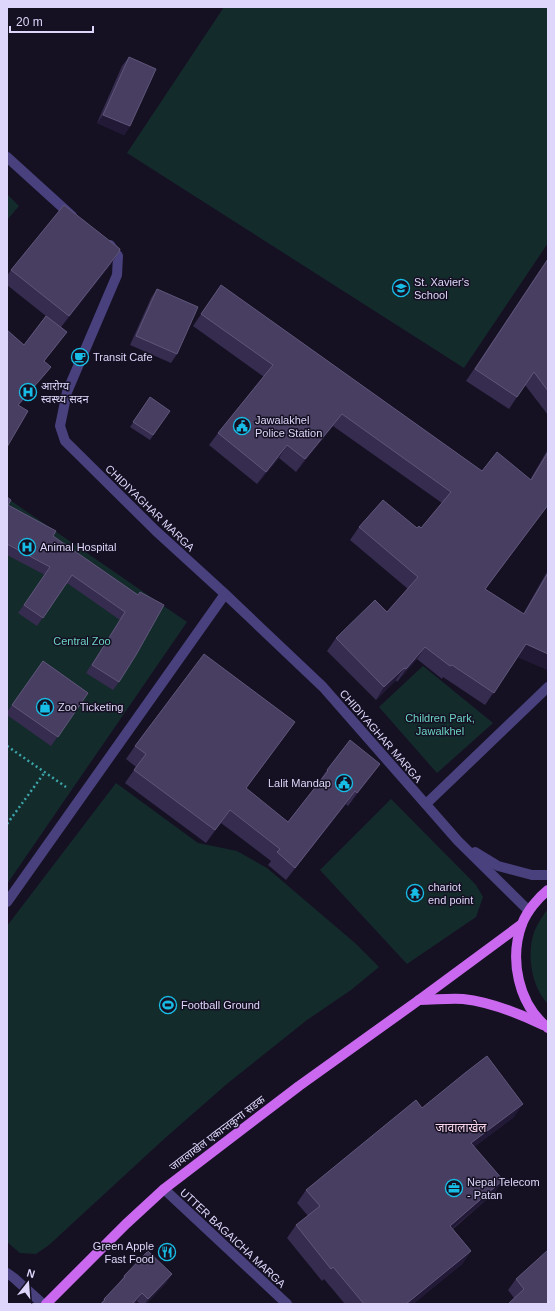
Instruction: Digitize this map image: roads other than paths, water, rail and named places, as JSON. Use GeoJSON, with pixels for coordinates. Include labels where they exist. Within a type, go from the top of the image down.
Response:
{"type":"FeatureCollection","features":[{"type":"Feature","properties":{"kind":"main road"},"geometry":{"type":"LineString","coordinates":[[547,1027],[528,1006],[518,979],[516,951],[522,924],[529,911],[541,895],[548,890]]}},
{"type":"Feature","properties":{"kind":"main road","name":"जावलाखेल एकान्तकुना सडक"},"geometry":{"type":"LineString","coordinates":[[44,1304],[164,1189],[299,1086],[522,924]]}},
{"type":"Feature","properties":{"kind":"main road"},"geometry":{"type":"LineString","coordinates":[[419,1000],[463,999],[492,1005],[520,1014],[547,1027]]}},
{"type":"Feature","properties":{"kind":"street"},"geometry":{"type":"LineString","coordinates":[[7,157],[78,221]]}},
{"type":"Feature","properties":{"kind":"street","name":"CHIDIYAGHAR MARGA"},"geometry":{"type":"LineString","coordinates":[[101,238],[107,242],[118,256],[117,275],[67,392],[60,426],[65,442],[156,531],[323,687],[458,841],[529,911]]}},
{"type":"Feature","properties":{"kind":"street"},"geometry":{"type":"LineString","coordinates":[[7,902],[225,594]]}},
{"type":"Feature","properties":{"kind":"street"},"geometry":{"type":"LineString","coordinates":[[426,804],[548,688]]}},
{"type":"Feature","properties":{"kind":"street","name":"CHIDIYAGHAR MARGA"},"geometry":{"type":"LineString","coordinates":[[458,841],[498,866],[532,875],[548,874]]}},
{"type":"Feature","properties":{"kind":"street","name":"UTTER BAGAICHA MARGA"},"geometry":{"type":"LineString","coordinates":[[164,1189],[287,1304]]}},
{"type":"Feature","properties":{"kind":"street"},"geometry":{"type":"LineString","coordinates":[[7,1273],[44,1304]]}},
{"type":"Feature","properties":{"kind":"place","name":"St. Xavier's School"},"geometry":{"type":"Point","coordinates":[401,288]}},
{"type":"Feature","properties":{"kind":"place","name":"Transit Cafe"},"geometry":{"type":"Point","coordinates":[80,357]}},
{"type":"Feature","properties":{"kind":"place","name":"आरोग्य स्वस्थ्य सदन"},"geometry":{"type":"Point","coordinates":[28,392]}},
{"type":"Feature","properties":{"kind":"place","name":"Jawalakhel Police Station"},"geometry":{"type":"Point","coordinates":[242,426]}},
{"type":"Feature","properties":{"kind":"place","name":"Animal Hospital"},"geometry":{"type":"Point","coordinates":[27,547]}},
{"type":"Feature","properties":{"kind":"place","name":"Zoo Ticketing"},"geometry":{"type":"Point","coordinates":[45,707]}},
{"type":"Feature","properties":{"kind":"place","name":"Lalit Mandap"},"geometry":{"type":"Point","coordinates":[344,783]}},
{"type":"Feature","properties":{"kind":"place","name":"chariot end point"},"geometry":{"type":"Point","coordinates":[415,893]}},
{"type":"Feature","properties":{"kind":"place","name":"Football Ground"},"geometry":{"type":"Point","coordinates":[168,1005]}},
{"type":"Feature","properties":{"kind":"place","name":"Nepal Telecom - Patan"},"geometry":{"type":"Point","coordinates":[454,1188]}},
{"type":"Feature","properties":{"kind":"place","name":"Green Apple Fast Food"},"geometry":{"type":"Point","coordinates":[167,1252]}},
{"type":"Feature","properties":{"kind":"district","name":"जावालाखेल"},"geometry":{"type":"Point","coordinates":[461,1128]}},
{"type":"Feature","properties":{"kind":"park label","name":"Central Zoo"},"geometry":{"type":"Point","coordinates":[82,641]}},
{"type":"Feature","properties":{"kind":"park label","name":"Children Park, Jawalkhel"},"geometry":{"type":"Point","coordinates":[440,724]}}]}
